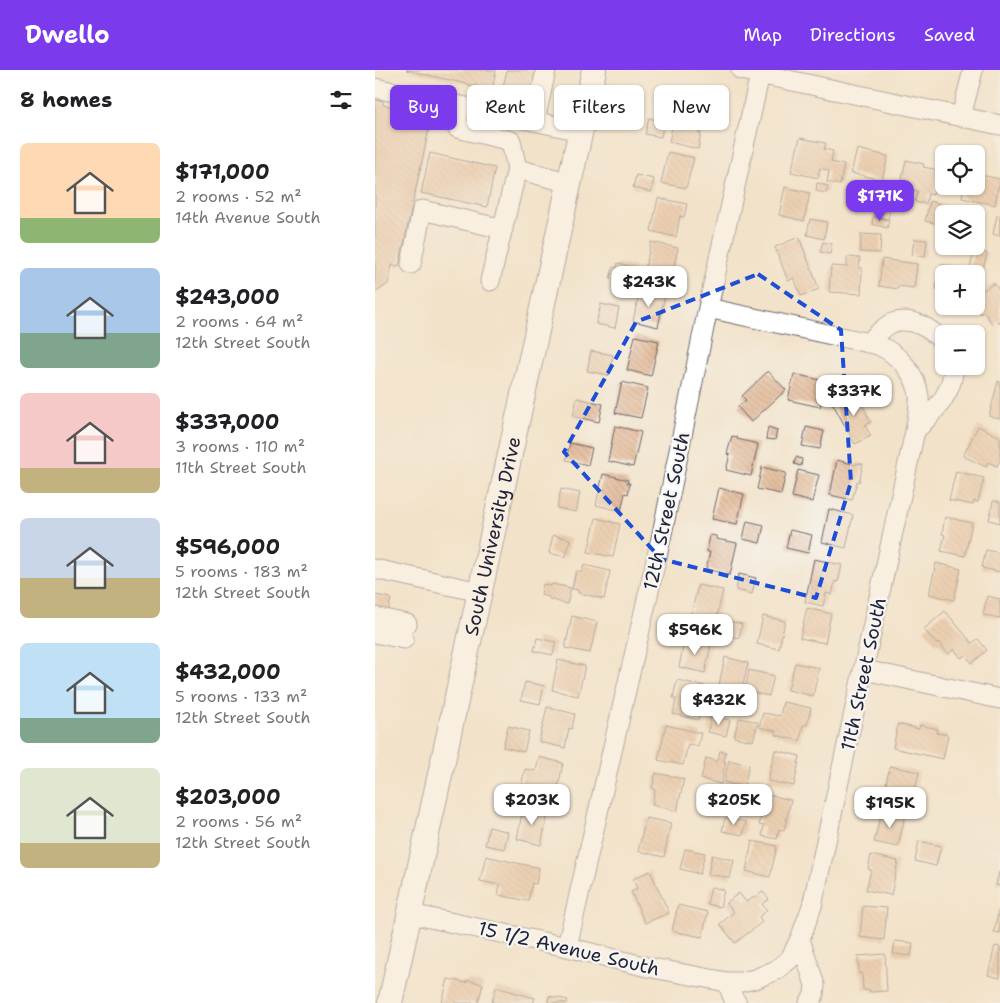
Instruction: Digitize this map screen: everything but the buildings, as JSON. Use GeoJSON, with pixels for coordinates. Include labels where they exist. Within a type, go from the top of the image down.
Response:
{"type":"FeatureCollection","features":[{"type":"Feature","properties":{"kind":"main road","name":"South University Drive"},"geometry":{"type":"LineString","coordinates":[[390,1003],[411,914],[594,70]]}},
{"type":"Feature","properties":{"kind":"street"},"geometry":{"type":"LineString","coordinates":[[543,85],[546,70]]}},
{"type":"Feature","properties":{"kind":"street"},"geometry":{"type":"LineString","coordinates":[[741,70],[1000,125]]}},
{"type":"Feature","properties":{"kind":"street"},"geometry":{"type":"LineString","coordinates":[[961,117],[973,70]]}},
{"type":"Feature","properties":{"kind":"street","name":"12th Street South"},"geometry":{"type":"LineString","coordinates":[[567,947],[662,534],[708,308],[760,74]]}},
{"type":"Feature","properties":{"kind":"street"},"geometry":{"type":"LineString","coordinates":[[375,88],[467,107]]}},
{"type":"Feature","properties":{"kind":"street"},"geometry":{"type":"LineString","coordinates":[[460,106],[457,128],[511,142],[517,169],[490,281]]}},
{"type":"Feature","properties":{"kind":"street"},"geometry":{"type":"LineString","coordinates":[[544,123],[581,131]]}},
{"type":"Feature","properties":{"kind":"street"},"geometry":{"type":"LineString","coordinates":[[517,169],[569,183]]}},
{"type":"Feature","properties":{"kind":"street"},"geometry":{"type":"LineString","coordinates":[[411,264],[422,210],[503,229]]}},
{"type":"Feature","properties":{"kind":"street","name":"11th Street South"},"geometry":{"type":"LineString","coordinates":[[708,308],[868,343],[891,351],[915,380],[919,397],[915,431],[812,906],[800,939],[790,959],[776,970],[755,979],[727,982]]}},
{"type":"Feature","properties":{"kind":"street"},"geometry":{"type":"LineString","coordinates":[[868,343],[891,323],[905,321],[917,322],[935,335]]}},
{"type":"Feature","properties":{"kind":"street"},"geometry":{"type":"LineString","coordinates":[[915,431],[945,398],[953,375]]}},
{"type":"Feature","properties":{"kind":"street"},"geometry":{"type":"LineString","coordinates":[[375,568],[480,592]]}},
{"type":"Feature","properties":{"kind":"street"},"geometry":{"type":"LineString","coordinates":[[375,617],[406,632]]}},
{"type":"Feature","properties":{"kind":"street"},"geometry":{"type":"LineString","coordinates":[[375,625],[406,632]]}},
{"type":"Feature","properties":{"kind":"street"},"geometry":{"type":"LineString","coordinates":[[375,633],[406,632]]}},
{"type":"Feature","properties":{"kind":"street"},"geometry":{"type":"LineString","coordinates":[[864,670],[1000,699]]}},
{"type":"Feature","properties":{"kind":"street","name":"15 1/2 Avenue South"},"geometry":{"type":"LineString","coordinates":[[411,914],[567,947],[647,967],[727,982]]}},
{"type":"Feature","properties":{"kind":"street"},"geometry":{"type":"LineString","coordinates":[[800,939],[815,985],[814,995],[809,1003]]}},
{"type":"Feature","properties":{"kind":"street"},"geometry":{"type":"LineString","coordinates":[[727,982],[737,1003]]}},
{"type":"Feature","properties":{"kind":"highlighted area"},"geometry":{"type":"Polygon","coordinates":[[[758,274],[841,330],[851,482],[816,598],[661,559],[564,452],[636,322],[758,274]]]}}]}
